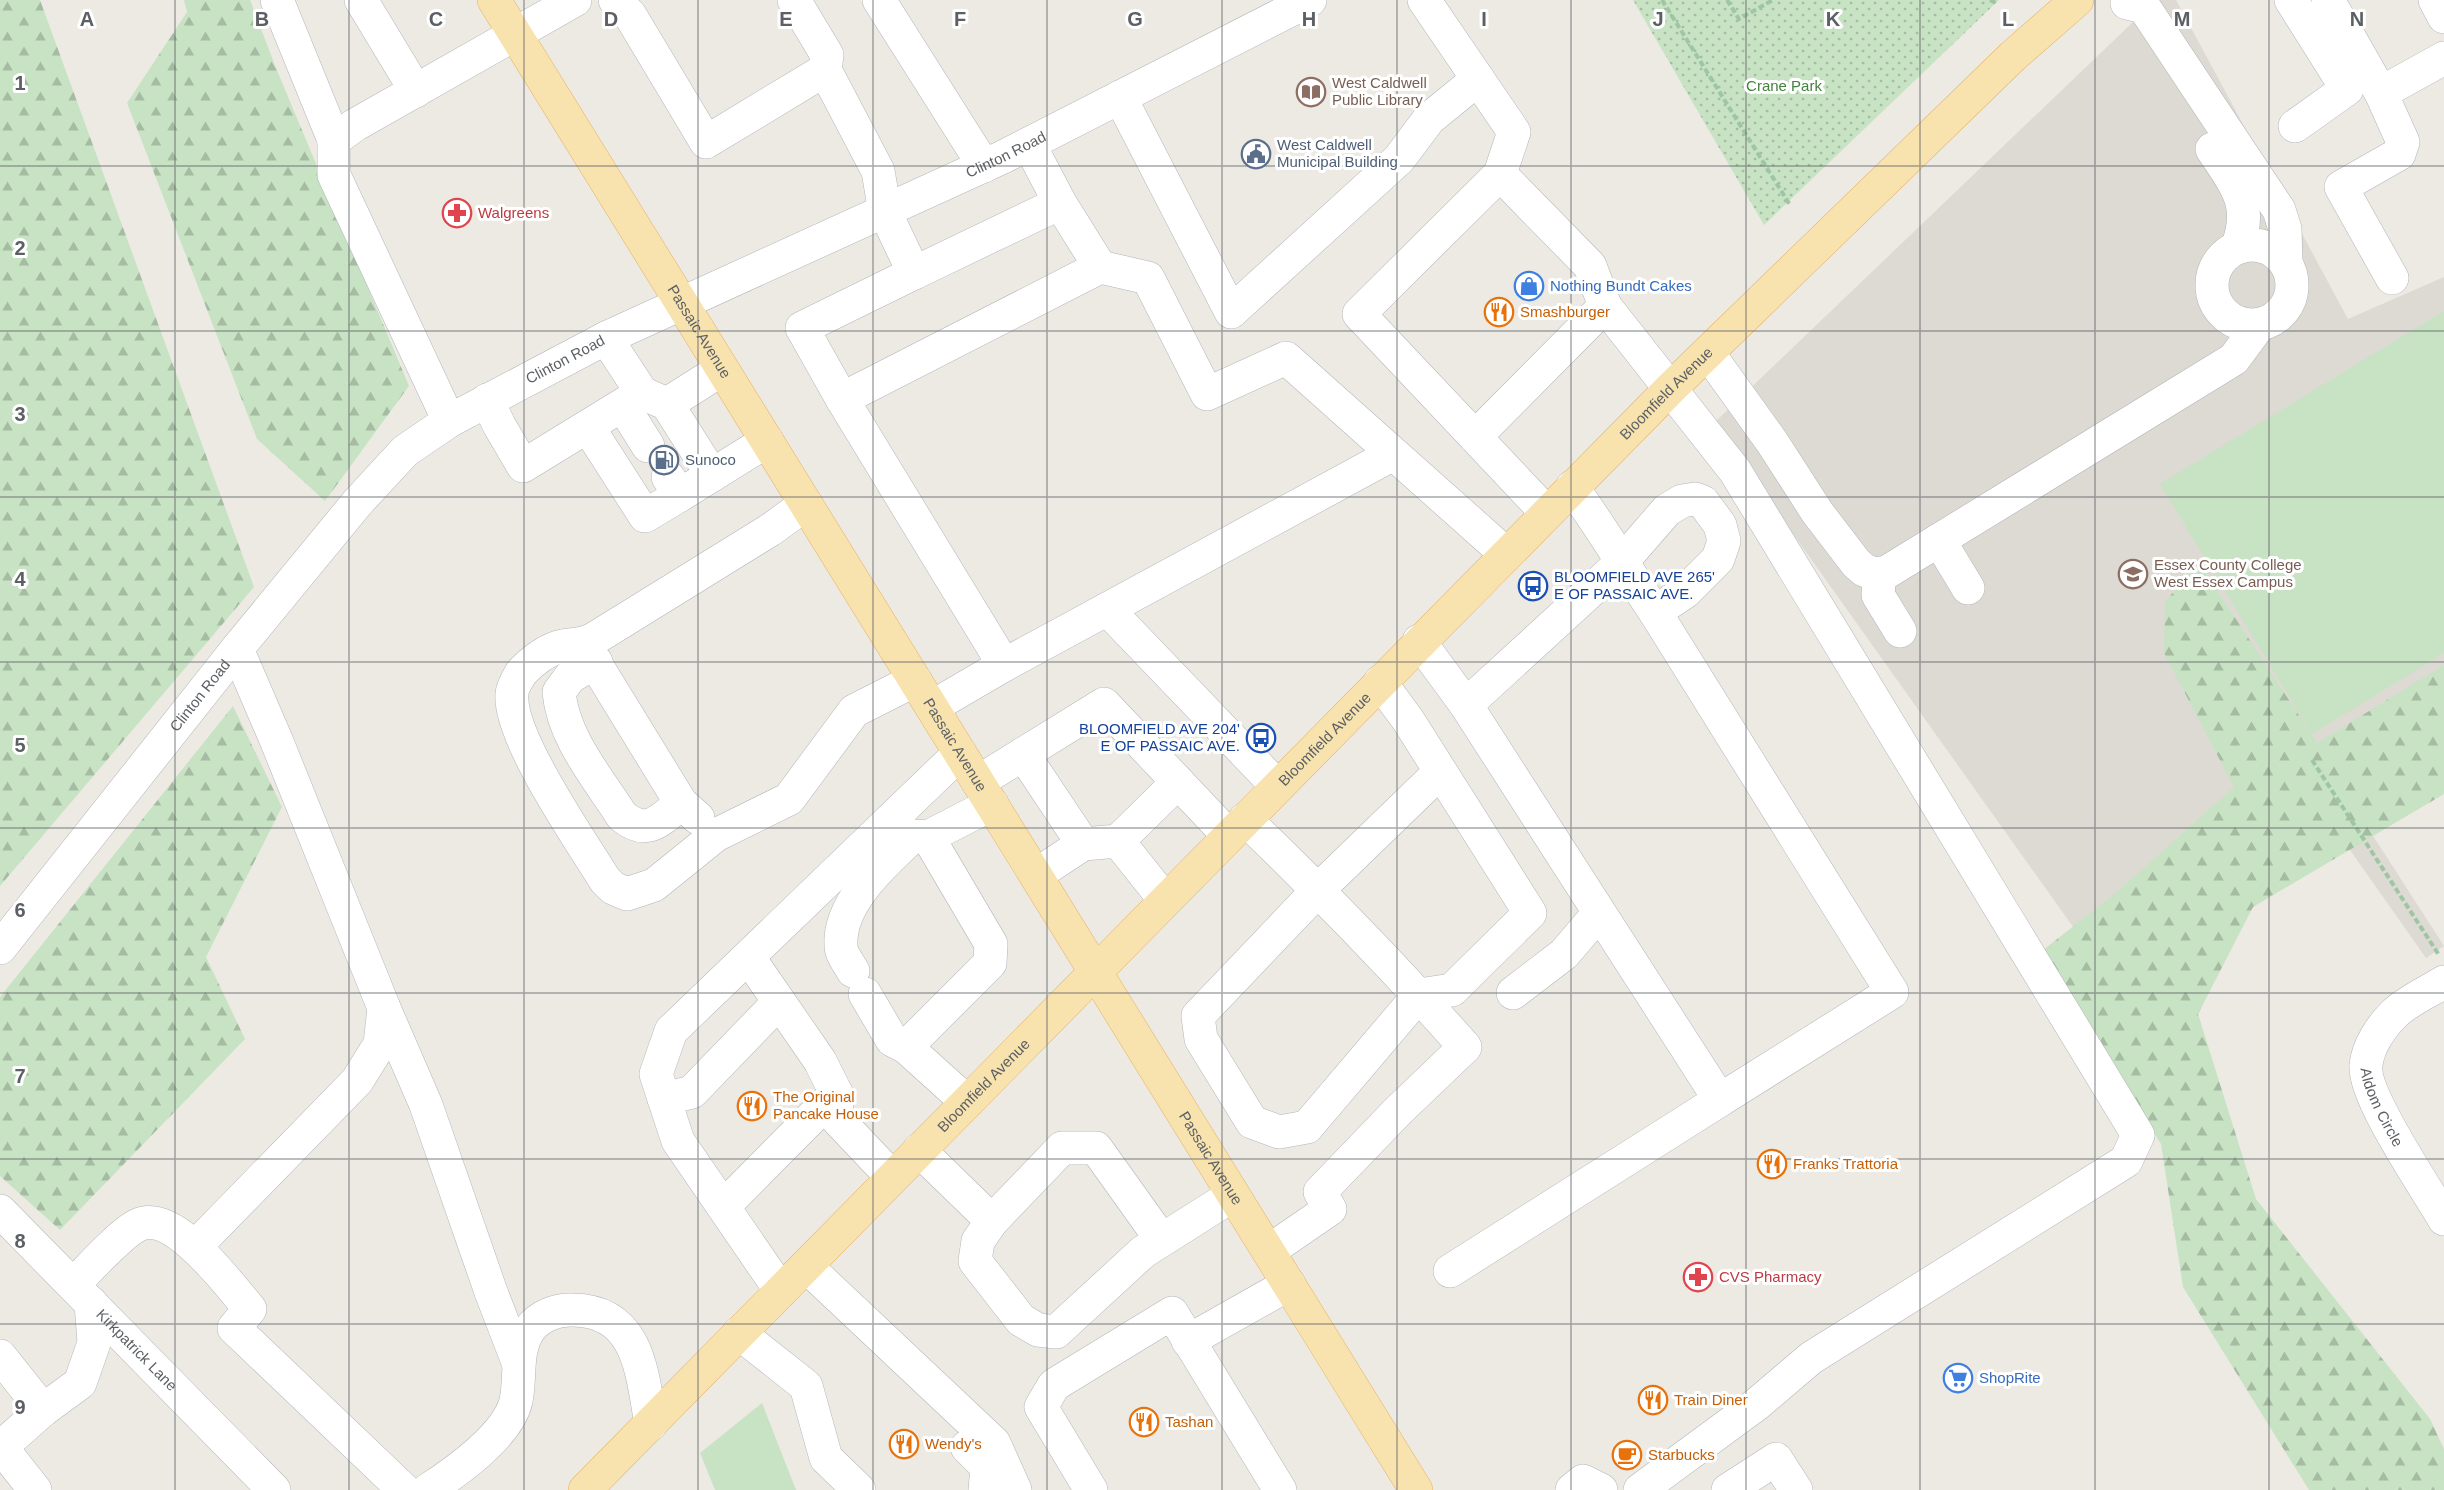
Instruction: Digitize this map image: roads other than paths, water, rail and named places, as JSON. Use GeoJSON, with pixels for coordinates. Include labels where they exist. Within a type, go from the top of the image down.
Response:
{"type":"FeatureCollection","features":[{"type":"Feature","properties":{"kind":"main road","name":"Passaic Avenue"},"geometry":{"type":"LineString","coordinates":[[494,0],[1416,1490]]}},
{"type":"Feature","properties":{"kind":"main road","name":"Bloomfield Avenue"},"geometry":{"type":"LineString","coordinates":[[585,1490],[1419,641],[1671,388],[2013,56],[2077,0]]}},
{"type":"Feature","properties":{"kind":"street"},"geometry":{"type":"LineString","coordinates":[[277,0],[334,140],[334,175],[449,421]]}},
{"type":"Feature","properties":{"kind":"street"},"geometry":{"type":"LineString","coordinates":[[361,0],[416,92]]}},
{"type":"Feature","properties":{"kind":"street"},"geometry":{"type":"LineString","coordinates":[[334,140],[355,125],[575,0]]}},
{"type":"Feature","properties":{"kind":"street"},"geometry":{"type":"LineString","coordinates":[[615,0],[630,15],[706,142],[825,70]]}},
{"type":"Feature","properties":{"kind":"street"},"geometry":{"type":"LineString","coordinates":[[794,0],[827,55],[825,70],[878,171],[885,212],[914,273]]}},
{"type":"Feature","properties":{"kind":"street"},"geometry":{"type":"LineString","coordinates":[[879,0],[984,166]]}},
{"type":"Feature","properties":{"kind":"street","name":"Clinton Road"},"geometry":{"type":"LineString","coordinates":[[0,948],[237,649],[357,503],[405,452],[449,421],[606,338],[984,166],[1310,0]]}},
{"type":"Feature","properties":{"kind":"street"},"geometry":{"type":"LineString","coordinates":[[1424,0],[1514,132],[1500,174],[1359,314],[1547,513]]}},
{"type":"Feature","properties":{"kind":"street"},"geometry":{"type":"LineString","coordinates":[[2291,0],[2348,89],[2295,126]]}},
{"type":"Feature","properties":{"kind":"street"},"geometry":{"type":"LineString","coordinates":[[2328,0],[2380,93],[2403,142],[2399,154],[2341,187],[2392,278]]}},
{"type":"Feature","properties":{"kind":"street"},"geometry":{"type":"LineString","coordinates":[[2435,0],[2444,17]]}},
{"type":"Feature","properties":{"kind":"street"},"geometry":{"type":"LineString","coordinates":[[2236,248],[2245,221],[2245,210],[2240,196],[2128,20],[2126,2],[2144,7],[2279,210],[2285,229],[2286,263]]}},
{"type":"Feature","properties":{"kind":"street"},"geometry":{"type":"LineString","coordinates":[[2380,93],[2444,58]]}},
{"type":"Feature","properties":{"kind":"street"},"geometry":{"type":"LineString","coordinates":[[1120,97],[1231,312],[1399,159],[1429,119],[1478,79]]}},
{"type":"Feature","properties":{"kind":"street"},"geometry":{"type":"LineString","coordinates":[[1029,144],[1060,203],[1100,267]]}},
{"type":"Feature","properties":{"kind":"street"},"geometry":{"type":"LineString","coordinates":[[1500,174],[1590,266],[1605,306],[1735,471],[2138,1135],[2126,1161],[1811,1358],[1757,1404],[1640,1490]]}},
{"type":"Feature","properties":{"kind":"street"},"geometry":{"type":"LineString","coordinates":[[1004,664],[842,399],[802,328],[1060,203]]}},
{"type":"Feature","properties":{"kind":"street"},"geometry":{"type":"LineString","coordinates":[[2253,244],[2277,253],[2286,263],[2291,275],[2292,288],[2289,301],[2282,312],[2272,320],[2259,325],[2245,325],[2222,312],[2215,300],[2212,288],[2213,274],[2219,262],[2228,253],[2236,248],[2253,244]]}},
{"type":"Feature","properties":{"kind":"street"},"geometry":{"type":"LineString","coordinates":[[842,399],[1100,267],[1148,278],[1207,394],[1286,358],[1506,554]]}},
{"type":"Feature","properties":{"kind":"street"},"geometry":{"type":"LineString","coordinates":[[1475,437],[1605,306]]}},
{"type":"Feature","properties":{"kind":"street"},"geometry":{"type":"LineString","coordinates":[[1877,578],[2234,359],[2259,325]]}},
{"type":"Feature","properties":{"kind":"street"},"geometry":{"type":"LineString","coordinates":[[606,338],[644,401],[712,475]]}},
{"type":"Feature","properties":{"kind":"street"},"geometry":{"type":"LineString","coordinates":[[1708,353],[1772,442],[1817,512],[1856,563],[1889,586],[1906,627]]}},
{"type":"Feature","properties":{"kind":"street"},"geometry":{"type":"LineString","coordinates":[[488,400],[499,425],[523,466],[588,427],[644,401],[721,370]]}},
{"type":"Feature","properties":{"kind":"street"},"geometry":{"type":"LineString","coordinates":[[644,401],[648,446]]}},
{"type":"Feature","properties":{"kind":"street"},"geometry":{"type":"LineString","coordinates":[[588,427],[645,516],[674,486],[712,475],[767,441]]}},
{"type":"Feature","properties":{"kind":"street"},"geometry":{"type":"LineString","coordinates":[[932,707],[1004,664],[1393,454]]}},
{"type":"Feature","properties":{"kind":"street"},"geometry":{"type":"LineString","coordinates":[[1450,1271],[1892,992],[1655,612],[1621,563],[1600,524],[1572,488]]}},
{"type":"Feature","properties":{"kind":"street"},"geometry":{"type":"LineString","coordinates":[[1466,705],[1621,563],[1667,510],[1682,501],[1695,499],[1703,502],[1720,525],[1724,541],[1718,559],[1685,592],[1655,612]]}},
{"type":"Feature","properties":{"kind":"street"},"geometry":{"type":"LineString","coordinates":[[681,803],[658,823],[646,826],[632,824],[622,816],[568,730],[561,712],[559,692],[590,653],[806,504]]}},
{"type":"Feature","properties":{"kind":"street"},"geometry":{"type":"LineString","coordinates":[[1939,540],[1968,588]]}},
{"type":"Feature","properties":{"kind":"street"},"geometry":{"type":"LineString","coordinates":[[1107,609],[1277,786]]}},
{"type":"Feature","properties":{"kind":"street"},"geometry":{"type":"LineString","coordinates":[[1419,641],[1466,705],[1720,1100]]}},
{"type":"Feature","properties":{"kind":"street"},"geometry":{"type":"LineString","coordinates":[[716,835],[681,803],[590,653],[562,646],[532,663],[520,675],[512,692],[512,701],[526,746],[605,880],[613,888],[627,894],[639,892],[654,885],[716,835],[789,799],[854,711],[915,680]]}},
{"type":"Feature","properties":{"kind":"street"},"geometry":{"type":"LineString","coordinates":[[237,649],[426,1105],[491,1292],[518,1362]]}},
{"type":"Feature","properties":{"kind":"street"},"geometry":{"type":"LineString","coordinates":[[1380,682],[1440,772],[1530,913],[1452,990],[1419,995],[1307,1127],[1279,1132],[1252,1122],[1201,1039],[1198,1016],[1318,890],[1440,772]]}},
{"type":"Feature","properties":{"kind":"street"},"geometry":{"type":"LineString","coordinates":[[967,1102],[906,1047],[892,1040],[841,948],[843,926],[855,900],[884,862],[913,836],[928,837],[985,793],[1023,754],[1104,704],[1178,782],[1318,890],[1419,995],[1465,1047],[1398,1111],[1320,1192],[1330,1209],[1268,1250]]}},
{"type":"Feature","properties":{"kind":"street"},"geometry":{"type":"LineString","coordinates":[[781,1291],[678,1141],[656,1074],[671,1031],[960,753]]}},
{"type":"Feature","properties":{"kind":"street"},"geometry":{"type":"LineString","coordinates":[[1023,754],[1083,844]]}},
{"type":"Feature","properties":{"kind":"street"},"geometry":{"type":"LineString","coordinates":[[1036,875],[1083,844],[1118,841],[1178,782]]}},
{"type":"Feature","properties":{"kind":"street"},"geometry":{"type":"LineString","coordinates":[[906,1047],[990,963],[991,944],[928,837]]}},
{"type":"Feature","properties":{"kind":"street"},"geometry":{"type":"LineString","coordinates":[[1118,841],[1166,900]]}},
{"type":"Feature","properties":{"kind":"street"},"geometry":{"type":"LineString","coordinates":[[1513,993],[1564,954],[1599,913]]}},
{"type":"Feature","properties":{"kind":"street"},"geometry":{"type":"LineString","coordinates":[[749,958],[820,1061],[836,1092],[837,1119],[892,1177]]}},
{"type":"Feature","properties":{"kind":"street","name":"Aldom Circle"},"geometry":{"type":"LineString","coordinates":[[2444,982],[2396,1012],[2377,1036],[2366,1066],[2368,1083],[2385,1119],[2444,1219]]}},
{"type":"Feature","properties":{"kind":"street"},"geometry":{"type":"LineString","coordinates":[[664,1099],[692,1092],[779,1002]]}},
{"type":"Feature","properties":{"kind":"street"},"geometry":{"type":"LineString","coordinates":[[195,1247],[357,1081],[380,1044],[384,1008]]}},
{"type":"Feature","properties":{"kind":"street"},"geometry":{"type":"LineString","coordinates":[[724,1206],[836,1092]]}},
{"type":"Feature","properties":{"kind":"street"},"geometry":{"type":"LineString","coordinates":[[1152,1246],[1096,1148],[1062,1148],[992,1221],[978,1241],[975,1261],[1021,1320],[1038,1330],[1056,1332],[1152,1246],[1233,1194]]}},
{"type":"Feature","properties":{"kind":"street"},"geometry":{"type":"LineString","coordinates":[[920,1150],[992,1221]]}},
{"type":"Feature","properties":{"kind":"street","name":"Kirkpatrick Lane"},"geometry":{"type":"LineString","coordinates":[[0,1211],[274,1490]]}},
{"type":"Feature","properties":{"kind":"street"},"geometry":{"type":"LineString","coordinates":[[35,1490],[1,1447],[43,1410],[80,1383],[94,1343],[82,1294],[138,1225],[155,1222],[168,1227],[195,1247],[250,1309],[234,1328],[404,1490]]}},
{"type":"Feature","properties":{"kind":"street"},"geometry":{"type":"LineString","coordinates":[[806,1266],[994,1443],[1015,1490]]}},
{"type":"Feature","properties":{"kind":"street"},"geometry":{"type":"LineString","coordinates":[[1188,1341],[1289,1284]]}},
{"type":"Feature","properties":{"kind":"street"},"geometry":{"type":"LineString","coordinates":[[850,1308],[897,1377],[987,1467],[985,1490]]}},
{"type":"Feature","properties":{"kind":"street"},"geometry":{"type":"LineString","coordinates":[[428,1490],[461,1468],[503,1427],[515,1402],[518,1362],[522,1346],[530,1329],[547,1315],[568,1310],[586,1310],[603,1315],[616,1323],[631,1343],[641,1369],[651,1424]]}},
{"type":"Feature","properties":{"kind":"street"},"geometry":{"type":"LineString","coordinates":[[1091,1490],[1041,1407],[1054,1385],[1172,1313],[1280,1490]]}},
{"type":"Feature","properties":{"kind":"street"},"geometry":{"type":"LineString","coordinates":[[739,1333],[806,1386],[826,1458],[859,1490]]}},
{"type":"Feature","properties":{"kind":"street"},"geometry":{"type":"LineString","coordinates":[[0,1356],[43,1410]]}},
{"type":"Feature","properties":{"kind":"street"},"geometry":{"type":"LineString","coordinates":[[820,1435],[875,1490]]}},
{"type":"Feature","properties":{"kind":"street"},"geometry":{"type":"LineString","coordinates":[[1728,1490],[1776,1459],[1796,1490]]}},
{"type":"Feature","properties":{"kind":"place","name":"West Caldwell Public Library"},"geometry":{"type":"Point","coordinates":[1311,92]}},
{"type":"Feature","properties":{"kind":"place","name":"West Caldwell Municipal Building"},"geometry":{"type":"Point","coordinates":[1256,154]}},
{"type":"Feature","properties":{"kind":"place","name":"Walgreens"},"geometry":{"type":"Point","coordinates":[457,213]}},
{"type":"Feature","properties":{"kind":"place","name":"Nothing Bundt Cakes"},"geometry":{"type":"Point","coordinates":[1529,286]}},
{"type":"Feature","properties":{"kind":"place","name":"Smashburger"},"geometry":{"type":"Point","coordinates":[1499,312]}},
{"type":"Feature","properties":{"kind":"place","name":"Sunoco"},"geometry":{"type":"Point","coordinates":[664,460]}},
{"type":"Feature","properties":{"kind":"place","name":"Essex County College West Essex Campus"},"geometry":{"type":"Point","coordinates":[2133,574]}},
{"type":"Feature","properties":{"kind":"place","name":"BLOOMFIELD AVE 265' E OF PASSAIC AVE."},"geometry":{"type":"Point","coordinates":[1533,586]}},
{"type":"Feature","properties":{"kind":"place","name":"BLOOMFIELD AVE 204' E OF PASSAIC AVE."},"geometry":{"type":"Point","coordinates":[1261,738]}},
{"type":"Feature","properties":{"kind":"place","name":"The Original Pancake House"},"geometry":{"type":"Point","coordinates":[752,1106]}},
{"type":"Feature","properties":{"kind":"place","name":"Franks Trattoria"},"geometry":{"type":"Point","coordinates":[1772,1164]}},
{"type":"Feature","properties":{"kind":"place","name":"CVS Pharmacy"},"geometry":{"type":"Point","coordinates":[1698,1277]}},
{"type":"Feature","properties":{"kind":"place","name":"ShopRite"},"geometry":{"type":"Point","coordinates":[1958,1378]}},
{"type":"Feature","properties":{"kind":"place","name":"Train Diner"},"geometry":{"type":"Point","coordinates":[1653,1400]}},
{"type":"Feature","properties":{"kind":"place","name":"Tashan"},"geometry":{"type":"Point","coordinates":[1144,1422]}},
{"type":"Feature","properties":{"kind":"place","name":"Wendy's"},"geometry":{"type":"Point","coordinates":[904,1444]}},
{"type":"Feature","properties":{"kind":"place","name":"Starbucks"},"geometry":{"type":"Point","coordinates":[1627,1455]}},
{"type":"Feature","properties":{"kind":"park label","name":"Crane Park"},"geometry":{"type":"Point","coordinates":[1784,86]}}]}
